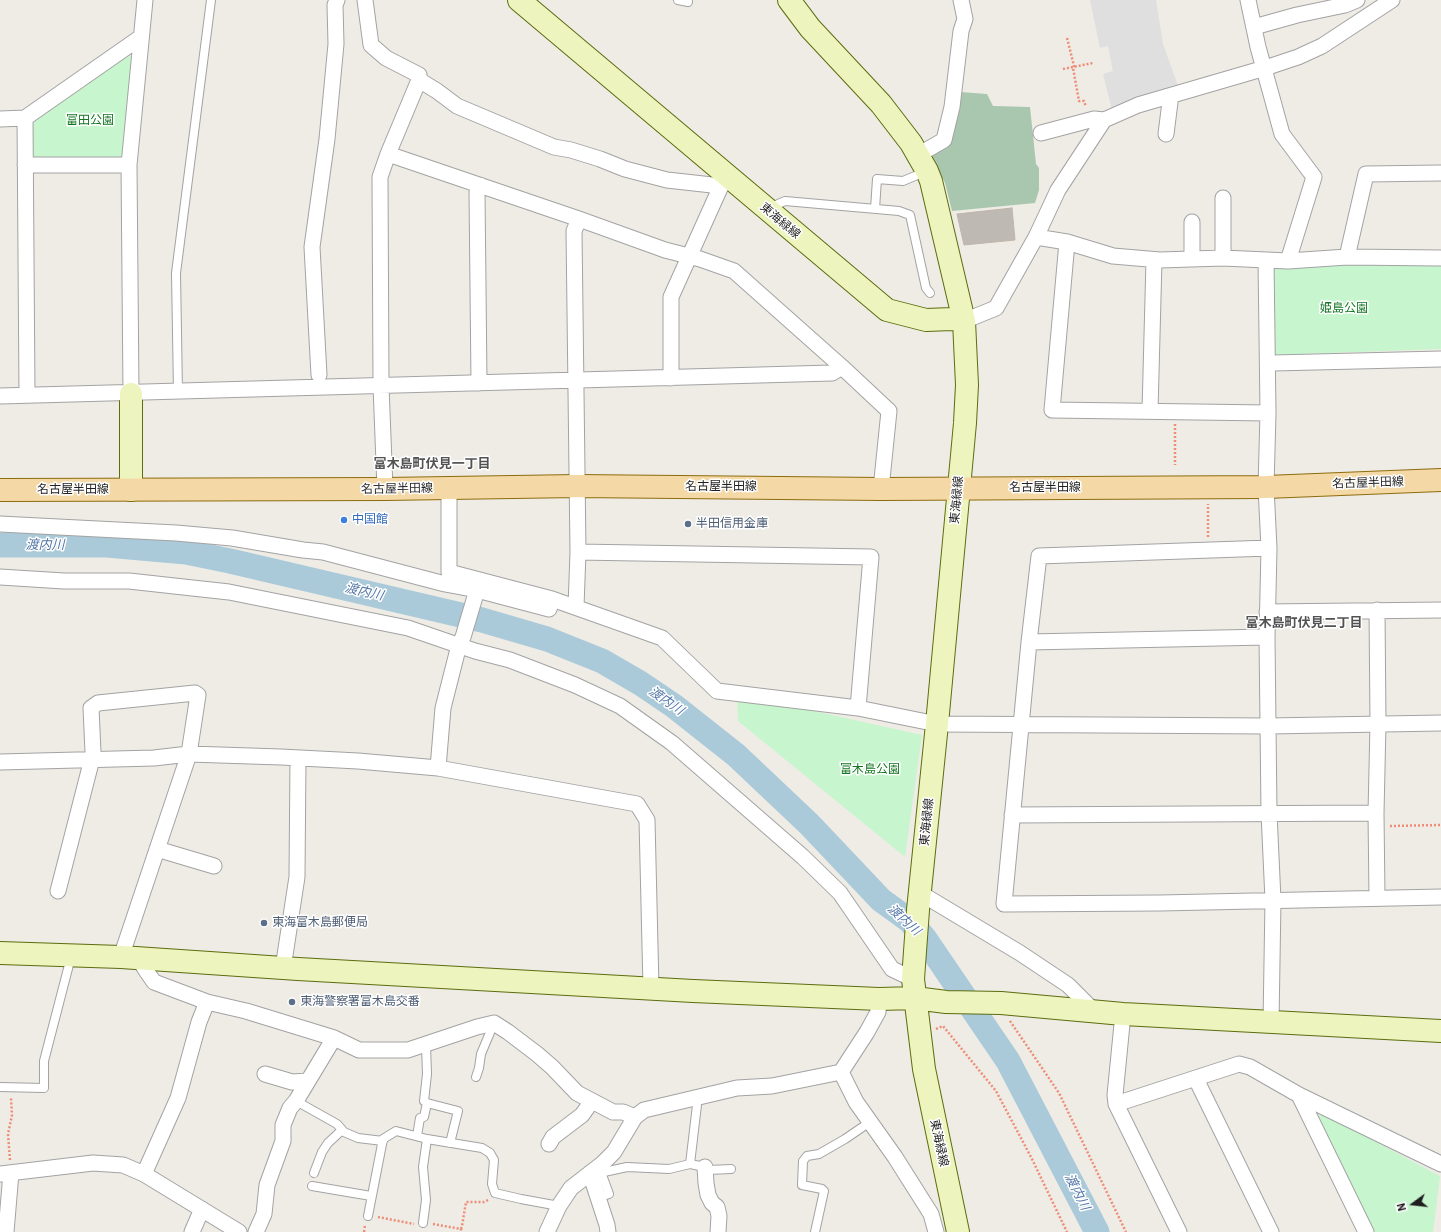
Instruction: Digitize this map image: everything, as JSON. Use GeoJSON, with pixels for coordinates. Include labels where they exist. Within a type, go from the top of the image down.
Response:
{"type":"FeatureCollection","features":[{"type":"Feature","properties":{"kind":"main road","name":"名古屋半田線"},"geometry":{"type":"LineString","coordinates":[[0,490],[385,489],[578,486],[881,489],[1266,487],[1441,480]]}},
{"type":"Feature","properties":{"kind":"street"},"geometry":{"type":"LineString","coordinates":[[131,490],[129,165],[145,0]]}},
{"type":"Feature","properties":{"kind":"street"},"geometry":{"type":"LineString","coordinates":[[319,375],[312,247],[327,139],[336,44],[335,5],[337,0]]}},
{"type":"Feature","properties":{"kind":"street"},"geometry":{"type":"LineString","coordinates":[[365,0],[370,45],[386,58],[419,75],[419,80],[380,177],[381,386],[385,489]]}},
{"type":"Feature","properties":{"kind":"street"},"geometry":{"type":"LineString","coordinates":[[922,163],[944,140],[952,107],[961,31],[965,19],[961,0]]}},
{"type":"Feature","properties":{"kind":"street"},"geometry":{"type":"LineString","coordinates":[[1248,0],[1264,68],[1282,134],[1314,177],[1288,261]]}},
{"type":"Feature","properties":{"kind":"street"},"geometry":{"type":"LineString","coordinates":[[1254,27],[1297,15],[1345,5],[1357,0]]}},
{"type":"Feature","properties":{"kind":"street"},"geometry":{"type":"LineString","coordinates":[[795,1],[810,28],[881,104],[911,143],[922,163],[931,181],[964,321],[996,308],[1036,237],[1058,190],[1104,120]]}},
{"type":"Feature","properties":{"kind":"street"},"geometry":{"type":"LineString","coordinates":[[1041,133],[1089,120],[1104,120],[1138,105],[1298,57],[1322,46],[1383,2]]}},
{"type":"Feature","properties":{"kind":"street","name":"東海緑線"},"geometry":{"type":"LineString","coordinates":[[527,4],[726,182],[767,209],[887,310],[926,320],[952,319],[964,321],[966,385],[965,423],[919,902],[914,988],[924,1069],[958,1232]]}},
{"type":"Feature","properties":{"kind":"street"},"geometry":{"type":"LineString","coordinates":[[0,119],[25,118],[141,37]]}},
{"type":"Feature","properties":{"kind":"street"},"geometry":{"type":"LineString","coordinates":[[419,80],[457,106],[554,147],[571,150],[625,169],[667,180],[726,182],[670,297],[671,378]]}},
{"type":"Feature","properties":{"kind":"street"},"geometry":{"type":"LineString","coordinates":[[1166,134],[1170,102],[1169,96]]}},
{"type":"Feature","properties":{"kind":"street"},"geometry":{"type":"LineString","coordinates":[[25,118],[27,395]]}},
{"type":"Feature","properties":{"kind":"street"},"geometry":{"type":"LineString","coordinates":[[388,154],[665,250],[689,256],[734,272],[842,367],[889,411],[881,489]]}},
{"type":"Feature","properties":{"kind":"street"},"geometry":{"type":"LineString","coordinates":[[25,165],[129,165]]}},
{"type":"Feature","properties":{"kind":"street"},"geometry":{"type":"LineString","coordinates":[[1347,257],[1366,174],[1441,173]]}},
{"type":"Feature","properties":{"kind":"street"},"geometry":{"type":"LineString","coordinates":[[479,383],[477,192],[480,185]]}},
{"type":"Feature","properties":{"kind":"street"},"geometry":{"type":"LineString","coordinates":[[1223,198],[1223,258]]}},
{"type":"Feature","properties":{"kind":"street"},"geometry":{"type":"LineString","coordinates":[[576,607],[578,486],[574,231],[579,219]]}},
{"type":"Feature","properties":{"kind":"street"},"geometry":{"type":"LineString","coordinates":[[1192,222],[1192,259]]}},
{"type":"Feature","properties":{"kind":"street"},"geometry":{"type":"LineString","coordinates":[[1036,237],[1067,242],[1113,256],[1154,260],[1223,258],[1288,261],[1347,257],[1441,258]]}},
{"type":"Feature","properties":{"kind":"street"},"geometry":{"type":"LineString","coordinates":[[1067,242],[1052,410],[1268,413]]}},
{"type":"Feature","properties":{"kind":"street"},"geometry":{"type":"LineString","coordinates":[[1150,412],[1154,260]]}},
{"type":"Feature","properties":{"kind":"street"},"geometry":{"type":"LineString","coordinates":[[1266,260],[1268,413],[1266,487],[1269,548],[1267,637],[1269,814],[1273,900],[1271,1023]]}},
{"type":"Feature","properties":{"kind":"street"},"geometry":{"type":"LineString","coordinates":[[1273,363],[1441,359]]}},
{"type":"Feature","properties":{"kind":"street"},"geometry":{"type":"LineString","coordinates":[[0,396],[131,394],[832,373],[842,367]]}},
{"type":"Feature","properties":{"kind":"street"},"geometry":{"type":"LineString","coordinates":[[449,488],[449,572],[552,599],[662,638],[717,690],[858,708],[937,724],[1268,726],[1441,722]]}},
{"type":"Feature","properties":{"kind":"street"},"geometry":{"type":"LineString","coordinates":[[0,524],[176,533],[232,538],[323,552],[548,609],[552,599]]}},
{"type":"Feature","properties":{"kind":"street"},"geometry":{"type":"LineString","coordinates":[[1269,548],[1039,556],[1029,642],[1004,904],[1160,903],[1441,897]]}},
{"type":"Feature","properties":{"kind":"street"},"geometry":{"type":"LineString","coordinates":[[578,552],[871,557],[858,708]]}},
{"type":"Feature","properties":{"kind":"street"},"geometry":{"type":"LineString","coordinates":[[0,577],[64,581],[129,581],[229,592],[408,628],[461,641],[575,685],[620,706],[672,743],[803,857],[840,893],[892,969],[914,988],[946,1002],[1001,1003],[1123,1014],[1441,1031]]}},
{"type":"Feature","properties":{"kind":"street"},"geometry":{"type":"LineString","coordinates":[[438,768],[443,708],[461,641],[477,590]]}},
{"type":"Feature","properties":{"kind":"street"},"geometry":{"type":"LineString","coordinates":[[1377,610],[1377,898]]}},
{"type":"Feature","properties":{"kind":"street"},"geometry":{"type":"LineString","coordinates":[[1268,612],[1441,610]]}},
{"type":"Feature","properties":{"kind":"street"},"geometry":{"type":"LineString","coordinates":[[1029,642],[1267,637]]}},
{"type":"Feature","properties":{"kind":"street"},"geometry":{"type":"LineString","coordinates":[[58,891],[92,759],[91,708],[98,703],[195,693],[198,695],[189,754],[157,849],[130,958]]}},
{"type":"Feature","properties":{"kind":"street"},"geometry":{"type":"LineString","coordinates":[[0,762],[154,758],[189,754],[298,758],[438,768],[637,804],[647,820],[652,988]]}},
{"type":"Feature","properties":{"kind":"street"},"geometry":{"type":"LineString","coordinates":[[283,968],[297,877],[298,758]]}},
{"type":"Feature","properties":{"kind":"street"},"geometry":{"type":"LineString","coordinates":[[1012,815],[1269,814],[1376,819]]}},
{"type":"Feature","properties":{"kind":"street"},"geometry":{"type":"LineString","coordinates":[[157,849],[214,866]]}},
{"type":"Feature","properties":{"kind":"street"},"geometry":{"type":"LineString","coordinates":[[919,902],[1020,953],[1068,985],[1094,1011]]}},
{"type":"Feature","properties":{"kind":"street"},"geometry":{"type":"LineString","coordinates":[[0,953],[130,958],[283,968],[879,1000],[914,988]]}},
{"type":"Feature","properties":{"kind":"street"},"geometry":{"type":"LineString","coordinates":[[130,958],[146,972],[154,982],[206,1002],[246,1011],[334,1038],[359,1050],[408,1050],[426,1045],[476,1026],[494,1024],[508,1032],[537,1054],[577,1093],[613,1112],[623,1112],[635,1117]]}},
{"type":"Feature","properties":{"kind":"street"},"geometry":{"type":"LineString","coordinates":[[547,1232],[559,1206],[571,1188],[602,1164],[614,1152],[635,1117],[644,1110],[737,1088],[772,1086],[841,1072],[871,1026],[878,1012],[879,1000]]}},
{"type":"Feature","properties":{"kind":"street"},"geometry":{"type":"LineString","coordinates":[[144,1174],[178,1098],[206,1002]]}},
{"type":"Feature","properties":{"kind":"street"},"geometry":{"type":"LineString","coordinates":[[1123,1014],[1115,1095],[1116,1104],[1179,1232]]}},
{"type":"Feature","properties":{"kind":"street"},"geometry":{"type":"LineString","coordinates":[[256,1232],[264,1214],[267,1185],[283,1141],[284,1125],[290,1108],[296,1102],[334,1038]]}},
{"type":"Feature","properties":{"kind":"street"},"geometry":{"type":"LineString","coordinates":[[1116,1104],[1239,1064],[1250,1067],[1299,1095],[1441,1164]]}},
{"type":"Feature","properties":{"kind":"street"},"geometry":{"type":"LineString","coordinates":[[841,1072],[856,1102],[895,1157],[931,1214],[936,1232]]}},
{"type":"Feature","properties":{"kind":"street"},"geometry":{"type":"LineString","coordinates":[[265,1074],[292,1082],[308,1081]]}},
{"type":"Feature","properties":{"kind":"street"},"geometry":{"type":"LineString","coordinates":[[1196,1079],[1271,1232]]}},
{"type":"Feature","properties":{"kind":"street"},"geometry":{"type":"LineString","coordinates":[[1299,1095],[1366,1232]]}},
{"type":"Feature","properties":{"kind":"street"},"geometry":{"type":"LineString","coordinates":[[549,1144],[553,1137],[582,1115],[592,1101]]}},
{"type":"Feature","properties":{"kind":"street"},"geometry":{"type":"LineString","coordinates":[[6,1232],[8,1173],[92,1163],[123,1165],[144,1174],[239,1232]]}},
{"type":"Feature","properties":{"kind":"street"},"geometry":{"type":"LineString","coordinates":[[697,1166],[706,1183],[708,1195],[712,1203],[717,1207],[718,1232]]}},
{"type":"Feature","properties":{"kind":"street"},"geometry":{"type":"LineString","coordinates":[[590,1173],[608,1232]]}},
{"type":"Feature","properties":{"kind":"street"},"geometry":{"type":"LineString","coordinates":[[192,1232],[202,1209]]}},
{"type":"Feature","properties":{"kind":"lane"},"geometry":{"type":"LineString","coordinates":[[178,392],[176,273],[211,0]]}},
{"type":"Feature","properties":{"kind":"lane"},"geometry":{"type":"LineString","coordinates":[[678,0],[688,2]]}},
{"type":"Feature","properties":{"kind":"lane"},"geometry":{"type":"LineString","coordinates":[[875,209],[877,179],[903,181],[922,163]]}},
{"type":"Feature","properties":{"kind":"lane"},"geometry":{"type":"LineString","coordinates":[[767,209],[785,201],[899,211],[910,215],[926,288],[930,293]]}},
{"type":"Feature","properties":{"kind":"lane"},"geometry":{"type":"LineString","coordinates":[[0,1087],[44,1088],[44,1061],[71,956]]}},
{"type":"Feature","properties":{"kind":"lane"},"geometry":{"type":"LineString","coordinates":[[476,1077],[481,1054],[494,1024]]}},
{"type":"Feature","properties":{"kind":"lane"},"geometry":{"type":"LineString","coordinates":[[417,1136],[420,1118],[424,1117],[427,1103],[424,1101],[427,1074],[426,1045]]}},
{"type":"Feature","properties":{"kind":"lane"},"geometry":{"type":"LineString","coordinates":[[695,1098],[697,1105],[697,1166]]}},
{"type":"Feature","properties":{"kind":"lane"},"geometry":{"type":"LineString","coordinates":[[296,1102],[337,1124],[344,1132],[358,1138],[382,1141]]}},
{"type":"Feature","properties":{"kind":"lane"},"geometry":{"type":"LineString","coordinates":[[427,1103],[458,1110],[450,1143]]}},
{"type":"Feature","properties":{"kind":"lane"},"geometry":{"type":"LineString","coordinates":[[815,1232],[824,1191],[822,1188],[802,1185],[802,1161],[807,1156],[819,1154],[870,1122]]}},
{"type":"Feature","properties":{"kind":"lane"},"geometry":{"type":"LineString","coordinates":[[314,1173],[322,1152],[328,1143],[342,1130]]}},
{"type":"Feature","properties":{"kind":"lane"},"geometry":{"type":"LineString","coordinates":[[368,1216],[382,1141],[396,1131],[427,1139],[482,1148],[490,1153],[494,1160],[492,1184],[495,1192],[521,1199],[559,1206]]}},
{"type":"Feature","properties":{"kind":"lane"},"geometry":{"type":"LineString","coordinates":[[423,1223],[426,1200],[423,1167],[427,1139]]}},
{"type":"Feature","properties":{"kind":"lane"},"geometry":{"type":"LineString","coordinates":[[597,1198],[609,1194],[602,1175],[604,1172],[627,1167],[669,1169],[697,1166],[708,1170],[731,1169]]}},
{"type":"Feature","properties":{"kind":"lane"},"geometry":{"type":"LineString","coordinates":[[312,1186],[371,1196]]}},
{"type":"Feature","properties":{"kind":"path"},"geometry":{"type":"LineString","coordinates":[[1067,38],[1074,66],[1073,68],[1079,101],[1084,101],[1089,120]]}},
{"type":"Feature","properties":{"kind":"path"},"geometry":{"type":"LineString","coordinates":[[1064,68],[1093,63]]}},
{"type":"Feature","properties":{"kind":"path"},"geometry":{"type":"LineString","coordinates":[[1175,412],[1175,465]]}},
{"type":"Feature","properties":{"kind":"path"},"geometry":{"type":"LineString","coordinates":[[1208,497],[1208,550]]}},
{"type":"Feature","properties":{"kind":"path"},"geometry":{"type":"LineString","coordinates":[[1376,819],[1441,825]]}},
{"type":"Feature","properties":{"kind":"path"},"geometry":{"type":"LineString","coordinates":[[1001,1003],[1013,1027],[1058,1093],[1126,1232]]}},
{"type":"Feature","properties":{"kind":"path"},"geometry":{"type":"LineString","coordinates":[[934,1030],[943,1026],[996,1091],[1031,1157],[1067,1232]]}},
{"type":"Feature","properties":{"kind":"path"},"geometry":{"type":"LineString","coordinates":[[8,1173],[10,1156],[8,1134],[12,1115],[11,1087]]}},
{"type":"Feature","properties":{"kind":"path"},"geometry":{"type":"LineString","coordinates":[[364,1232],[368,1216],[414,1224],[423,1223],[461,1230],[466,1202],[484,1202],[490,1199],[495,1192]]}},
{"type":"Feature","properties":{"kind":"green space","name":"富田公園"},"geometry":{"type":"Polygon","coordinates":[[[124,52],[130,55],[132,61],[123,158],[29,157],[29,121],[124,52]]]}},
{"type":"Feature","properties":{"kind":"green space"},"geometry":{"type":"Polygon","coordinates":[[[960,92],[987,94],[993,106],[1030,107],[1036,164],[1039,168],[1039,190],[1035,203],[952,211],[945,183],[932,155],[960,92]]]}},
{"type":"Feature","properties":{"kind":"green space","name":"姫島公園"},"geometry":{"type":"Polygon","coordinates":[[[1441,264],[1441,349],[1273,355],[1270,266],[1441,264]]]}},
{"type":"Feature","properties":{"kind":"green space","name":"富木島公園"},"geometry":{"type":"Polygon","coordinates":[[[737,694],[922,735],[905,857],[738,721],[737,694]]]}},
{"type":"Feature","properties":{"kind":"green space"},"geometry":{"type":"Polygon","coordinates":[[[1322,1113],[1440,1176],[1433,1232],[1372,1232],[1317,1118],[1322,1113]]]}},
{"type":"Feature","properties":{"kind":"shaded area"},"geometry":{"type":"Polygon","coordinates":[[[1090,0],[1156,0],[1163,44],[1178,86],[1112,110],[1103,74],[1113,71],[1108,46],[1100,48],[1090,0]]]}},
{"type":"Feature","properties":{"kind":"building"},"geometry":{"type":"Polygon","coordinates":[[[1012,208],[1015,240],[964,245],[957,214],[1012,208]]]}},
{"type":"Feature","properties":{"kind":"waterway","name":"渡内川"},"geometry":{"type":"LineString","coordinates":[[0,545],[107,545],[186,552],[230,561],[482,620],[547,639],[602,661],[640,683],[674,706],[736,755],[809,824],[881,900],[910,921],[925,939],[1008,1061],[1097,1232]]}},
{"type":"Feature","properties":{"kind":"place","name":"中国館"},"geometry":{"type":"Point","coordinates":[344,520]}},
{"type":"Feature","properties":{"kind":"place","name":"半田信用金庫"},"geometry":{"type":"Point","coordinates":[688,524]}},
{"type":"Feature","properties":{"kind":"place","name":"東海富木島郵便局"},"geometry":{"type":"Point","coordinates":[264,923]}},
{"type":"Feature","properties":{"kind":"place","name":"東海警察署富木島交番"},"geometry":{"type":"Point","coordinates":[292,1002]}},
{"type":"Feature","properties":{"kind":"district","name":"富木島町伏見一丁目"},"geometry":{"type":"Point","coordinates":[432,464]}},
{"type":"Feature","properties":{"kind":"district","name":"富木島町伏見二丁目"},"geometry":{"type":"Point","coordinates":[1304,623]}}]}
